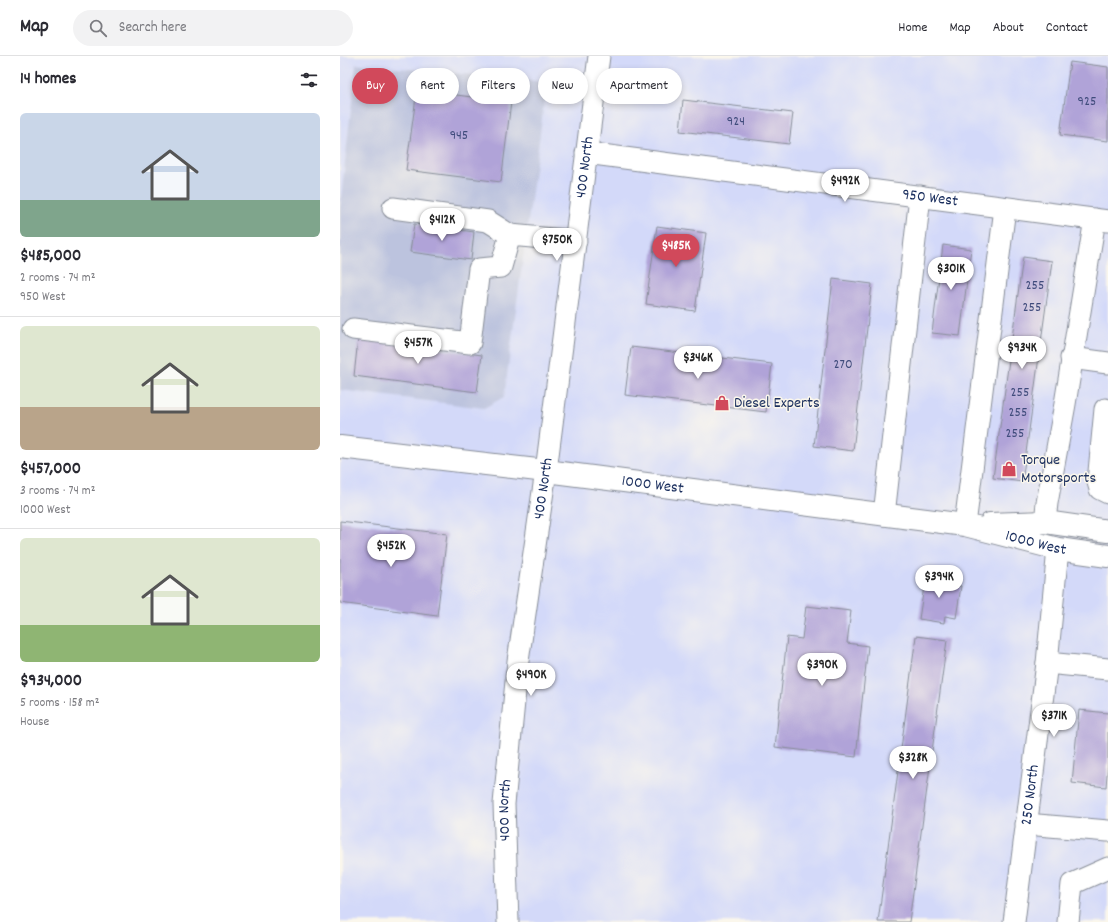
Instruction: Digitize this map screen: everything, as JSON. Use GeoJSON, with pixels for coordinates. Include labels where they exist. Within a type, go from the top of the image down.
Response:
{"type":"FeatureCollection","features":[{"type":"Feature","properties":{"kind":"main road","name":"1000 West"},"geometry":{"type":"LineString","coordinates":[[340,447],[546,471],[965,525],[1058,549],[1108,556]]}},
{"type":"Feature","properties":{"kind":"main road","name":"1000 West"},"geometry":{"type":"LineString","coordinates":[[965,525],[1045,522],[1108,531]]}},
{"type":"Feature","properties":{"kind":"street","name":"400 North"},"geometry":{"type":"LineString","coordinates":[[508,922],[504,804],[518,661],[546,471],[599,56]]}},
{"type":"Feature","properties":{"kind":"street","name":"950 West"},"geometry":{"type":"LineString","coordinates":[[586,153],[1101,220]]}},
{"type":"Feature","properties":{"kind":"street"},"geometry":{"type":"LineString","coordinates":[[884,515],[920,196]]}},
{"type":"Feature","properties":{"kind":"street"},"geometry":{"type":"LineString","coordinates":[[393,208],[488,221],[510,235],[576,241]]}},
{"type":"Feature","properties":{"kind":"street"},"geometry":{"type":"LineString","coordinates":[[965,525],[1005,208]]}},
{"type":"Feature","properties":{"kind":"street"},"geometry":{"type":"LineString","coordinates":[[1045,522],[1071,358],[1101,220]]}},
{"type":"Feature","properties":{"kind":"street"},"geometry":{"type":"LineString","coordinates":[[353,329],[470,343],[479,269],[501,267],[510,235]]}},
{"type":"Feature","properties":{"kind":"street"},"geometry":{"type":"LineString","coordinates":[[1071,358],[1108,363]]}},
{"type":"Feature","properties":{"kind":"street"},"geometry":{"type":"LineString","coordinates":[[1105,409],[1098,482],[1100,489],[1108,493]]}},
{"type":"Feature","properties":{"kind":"street","name":"250 North"},"geometry":{"type":"LineString","coordinates":[[1014,922],[1047,663],[1058,549]]}},
{"type":"Feature","properties":{"kind":"street"},"geometry":{"type":"LineString","coordinates":[[1047,663],[1108,669]]}},
{"type":"Feature","properties":{"kind":"street"},"geometry":{"type":"LineString","coordinates":[[1026,824],[1108,831]]}},
{"type":"Feature","properties":{"kind":"street"},"geometry":{"type":"LineString","coordinates":[[1068,922],[1072,884],[1108,868]]}},
{"type":"Feature","properties":{"kind":"shaded area"},"geometry":{"type":"Polygon","coordinates":[[[340,56],[1108,56],[1108,922],[340,922],[340,56]]]}},
{"type":"Feature","properties":{"kind":"shaded area"},"geometry":{"type":"Polygon","coordinates":[[[356,64],[406,69],[406,104],[459,104],[459,74],[467,74],[467,104],[530,104],[530,80],[538,81],[538,104],[544,104],[504,397],[484,408],[340,390],[340,208],[352,100],[352,104],[398,104],[398,68],[356,68],[356,64]]]}},
{"type":"Feature","properties":{"kind":"building"},"geometry":{"type":"Polygon","coordinates":[[[1070,62],[1108,67],[1108,141],[1060,135],[1070,62]]]}},
{"type":"Feature","properties":{"kind":"building"},"geometry":{"type":"Polygon","coordinates":[[[459,95],[467,96],[467,104],[511,104],[501,182],[406,170],[415,104],[459,104],[459,95]]]}},
{"type":"Feature","properties":{"kind":"building"},"geometry":{"type":"Polygon","coordinates":[[[683,100],[793,113],[789,144],[680,131],[683,100]]]}},
{"type":"Feature","properties":{"kind":"building"},"geometry":{"type":"Polygon","coordinates":[[[414,224],[474,232],[471,260],[410,252],[414,224]]]}},
{"type":"Feature","properties":{"kind":"building"},"geometry":{"type":"Polygon","coordinates":[[[657,226],[706,233],[695,311],[646,304],[657,226]]]}},
{"type":"Feature","properties":{"kind":"building"},"geometry":{"type":"Polygon","coordinates":[[[943,245],[971,249],[960,336],[932,333],[943,245]]]}},
{"type":"Feature","properties":{"kind":"building"},"geometry":{"type":"Polygon","coordinates":[[[1023,257],[1052,261],[1022,482],[993,478],[1023,257]]]}},
{"type":"Feature","properties":{"kind":"building"},"geometry":{"type":"Polygon","coordinates":[[[833,279],[872,284],[853,451],[814,446],[833,279]]]}},
{"type":"Feature","properties":{"kind":"building"},"geometry":{"type":"Polygon","coordinates":[[[358,339],[482,355],[477,392],[354,376],[358,339]]]}},
{"type":"Feature","properties":{"kind":"building"},"geometry":{"type":"Polygon","coordinates":[[[631,347],[772,364],[766,412],[625,395],[631,347]]]}},
{"type":"Feature","properties":{"kind":"building"},"geometry":{"type":"Polygon","coordinates":[[[340,521],[447,534],[437,616],[340,603],[340,521]]]}},
{"type":"Feature","properties":{"kind":"building"},"geometry":{"type":"Polygon","coordinates":[[[926,574],[953,579],[952,585],[961,586],[956,618],[945,616],[944,623],[919,619],[926,574]]]}},
{"type":"Feature","properties":{"kind":"building"},"geometry":{"type":"Polygon","coordinates":[[[806,606],[851,611],[847,643],[868,646],[856,757],[775,747],[787,637],[802,639],[806,606]]]}},
{"type":"Feature","properties":{"kind":"building"},"geometry":{"type":"Polygon","coordinates":[[[916,636],[947,640],[909,922],[878,922],[916,636]]]}},
{"type":"Feature","properties":{"kind":"building"},"geometry":{"type":"Polygon","coordinates":[[[1079,710],[1108,713],[1108,762],[1106,787],[1072,783],[1079,710]]]}},
{"type":"Feature","properties":{"kind":"place","name":"Diesel Experts"},"geometry":{"type":"Point","coordinates":[722,403]}},
{"type":"Feature","properties":{"kind":"place","name":"Torque Motorsports"},"geometry":{"type":"Point","coordinates":[1009,469]}}]}
